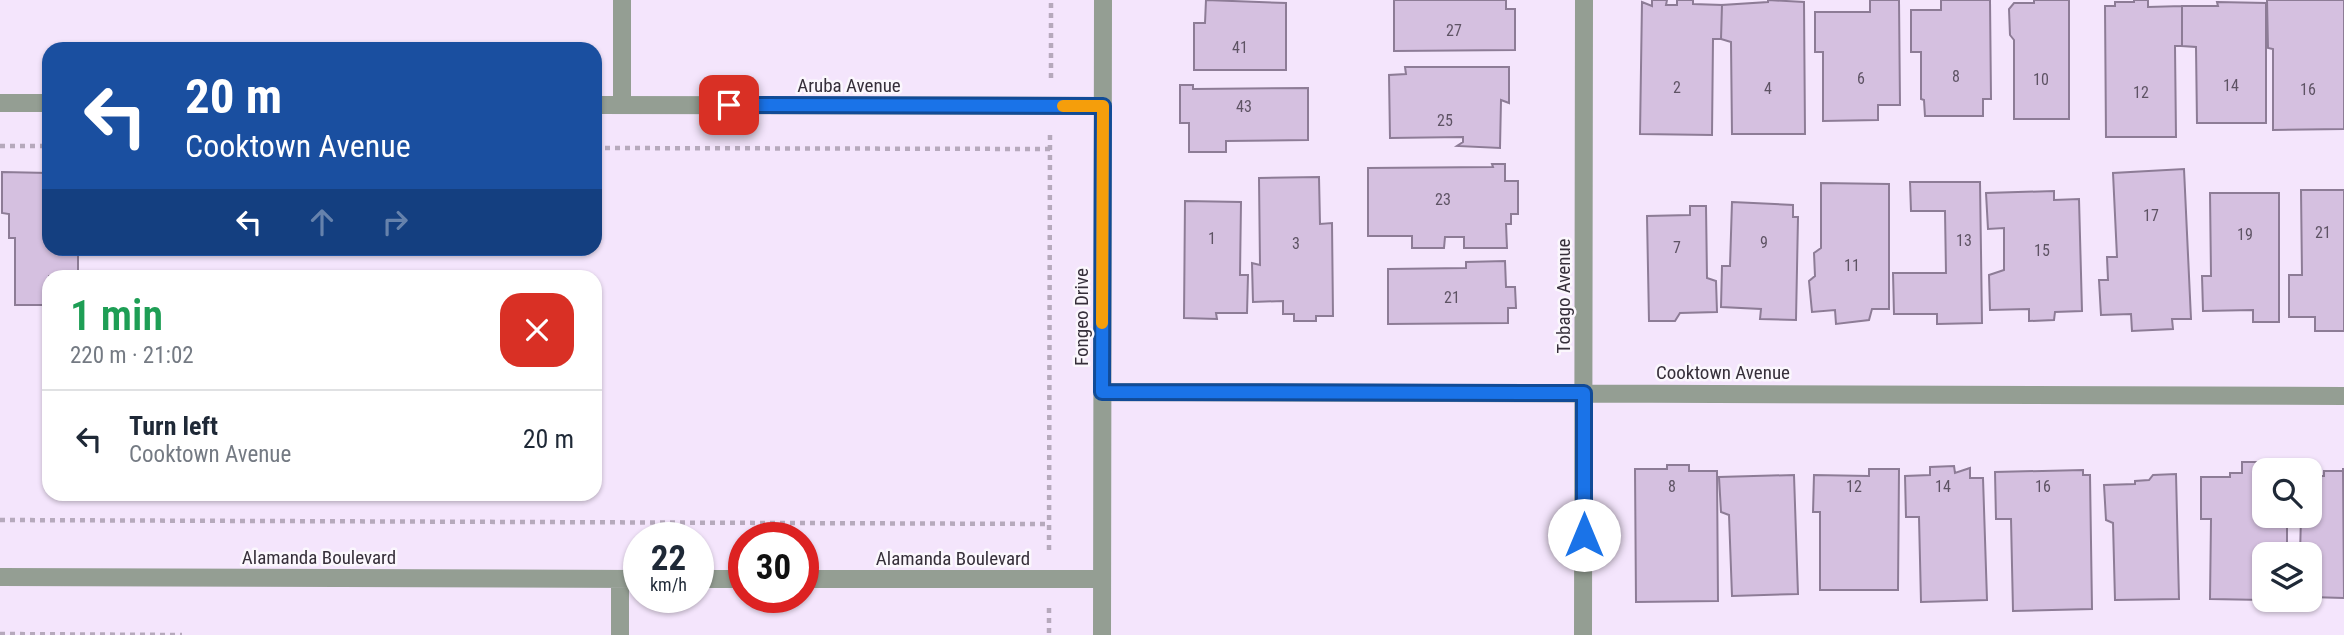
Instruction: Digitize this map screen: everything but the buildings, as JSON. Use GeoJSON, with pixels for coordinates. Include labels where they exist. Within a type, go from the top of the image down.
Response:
{"type":"FeatureCollection","features":[{"type":"Feature","properties":{"kind":"street"},"geometry":{"type":"LineString","coordinates":[[622,0],[622,105]]}},
{"type":"Feature","properties":{"kind":"street","name":"Fongeo Drive"},"geometry":{"type":"LineString","coordinates":[[1102,635],[1103,0]]}},
{"type":"Feature","properties":{"kind":"street","name":"Tobago Avenue"},"geometry":{"type":"LineString","coordinates":[[1583,635],[1584,0]]}},
{"type":"Feature","properties":{"kind":"street"},"geometry":{"type":"LineString","coordinates":[[0,103],[42,103]]}},
{"type":"Feature","properties":{"kind":"street","name":"Aruba Avenue"},"geometry":{"type":"LineString","coordinates":[[602,105],[1103,106]]}},
{"type":"Feature","properties":{"kind":"street","name":"Cooktown Avenue"},"geometry":{"type":"LineString","coordinates":[[1102,392],[2344,396]]}},
{"type":"Feature","properties":{"kind":"street","name":"Alamanda Boulevard"},"geometry":{"type":"LineString","coordinates":[[0,577],[620,579]]}},
{"type":"Feature","properties":{"kind":"street"},"geometry":{"type":"LineString","coordinates":[[620,579],[620,635]]}},
{"type":"Feature","properties":{"kind":"street","name":"Alamanda Boulevard"},"geometry":{"type":"LineString","coordinates":[[819,579],[1102,579]]}},
{"type":"Feature","properties":{"kind":"path"},"geometry":{"type":"LineString","coordinates":[[1049,635],[1051,0]]}},
{"type":"Feature","properties":{"kind":"path"},"geometry":{"type":"LineString","coordinates":[[0,146],[42,146]]}},
{"type":"Feature","properties":{"kind":"path"},"geometry":{"type":"LineString","coordinates":[[602,148],[1050,149]]}},
{"type":"Feature","properties":{"kind":"path"},"geometry":{"type":"LineString","coordinates":[[0,520],[1049,524]]}},
{"type":"Feature","properties":{"kind":"path"},"geometry":{"type":"LineString","coordinates":[[0,634],[182,635]]}},
{"type":"Feature","properties":{"kind":"slow traffic"},"geometry":{"type":"LineString","coordinates":[[1063,106],[1103,106],[1102,323]]}},
{"type":"Feature","properties":{"kind":"route"},"geometry":{"type":"LineString","coordinates":[[729,105],[1103,106],[1102,392],[1584,393],[1584,535]]}}]}
